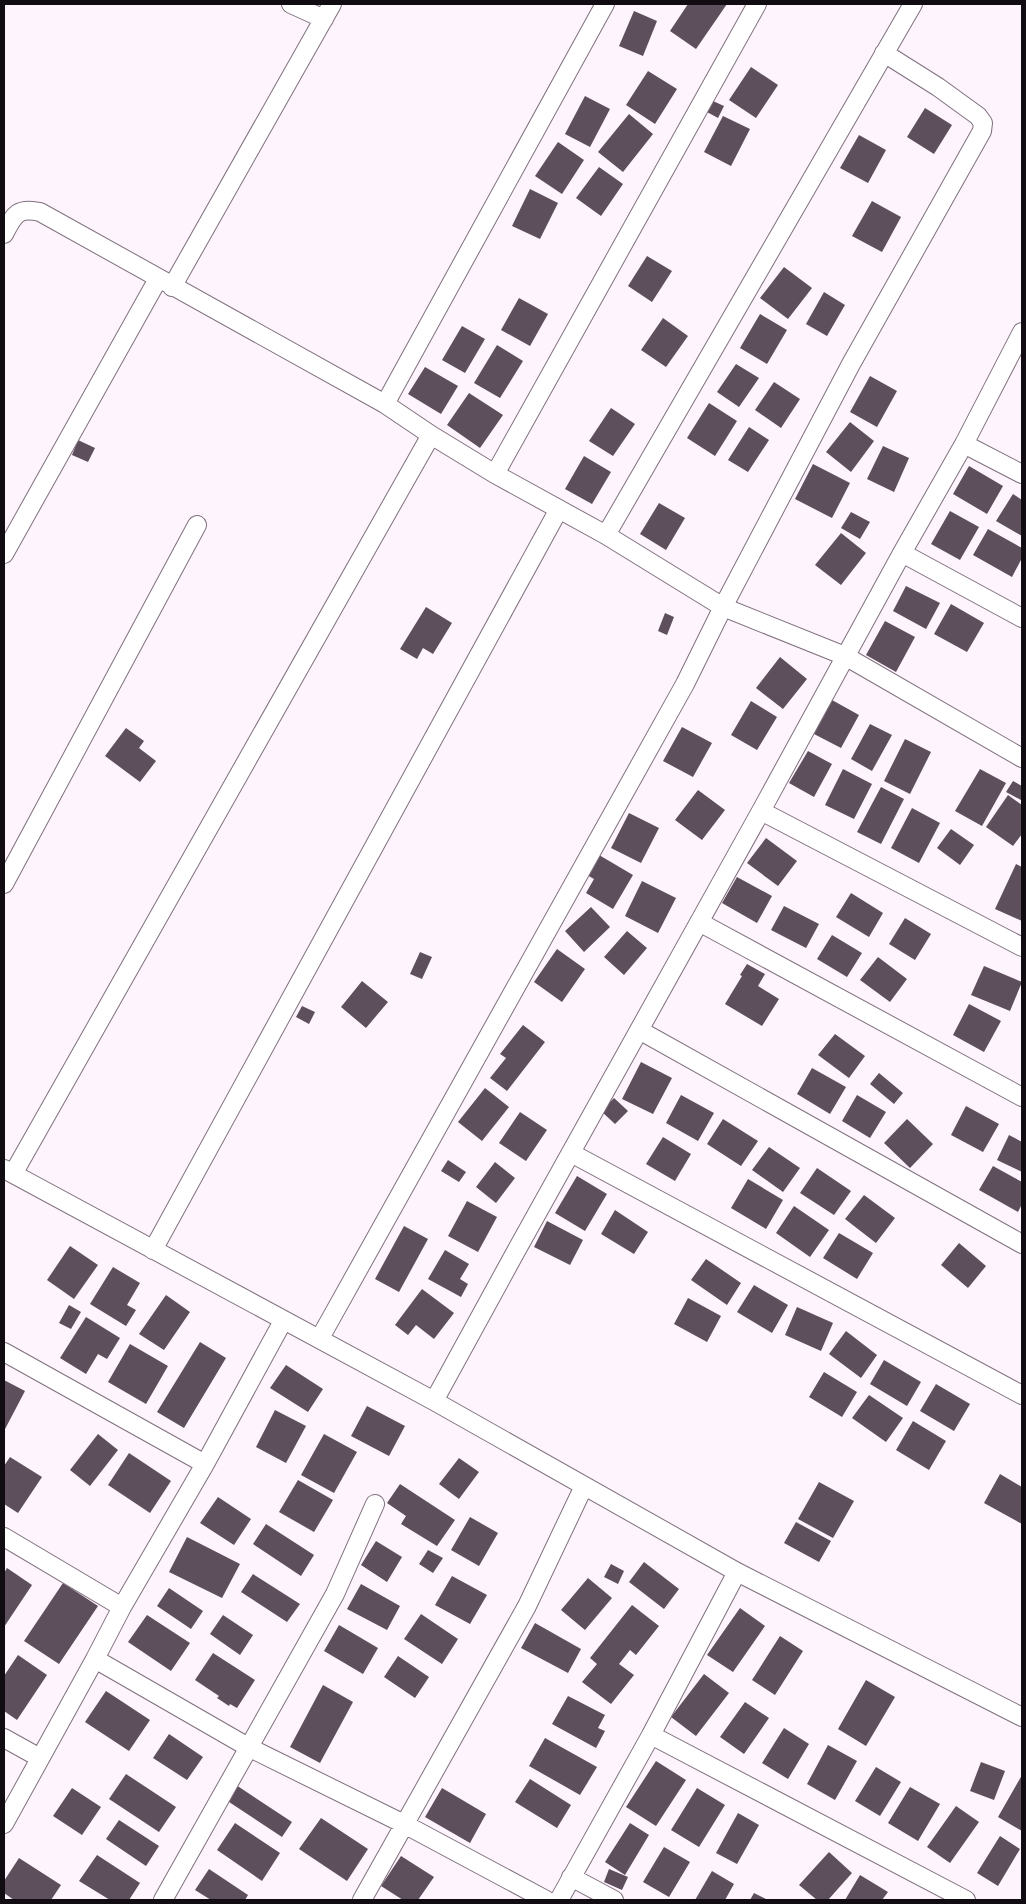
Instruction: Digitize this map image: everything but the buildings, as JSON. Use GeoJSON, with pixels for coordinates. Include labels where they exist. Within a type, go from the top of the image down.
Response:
{"type":"FeatureCollection","features":[{"type":"Feature","properties":{"kind":"street"},"geometry":{"type":"LineString","coordinates":[[4,554],[328,11],[291,4]]}},
{"type":"Feature","properties":{"kind":"street"},"geometry":{"type":"LineString","coordinates":[[385,404],[605,4]]}},
{"type":"Feature","properties":{"kind":"street"},"geometry":{"type":"LineString","coordinates":[[495,474],[757,4]]}},
{"type":"Feature","properties":{"kind":"street"},"geometry":{"type":"LineString","coordinates":[[606,536],[913,4]]}},
{"type":"Feature","properties":{"kind":"street"},"geometry":{"type":"LineString","coordinates":[[320,1338],[685,684],[723,607],[851,364],[982,131],[983,123],[978,116],[938,87],[884,53]]}},
{"type":"Feature","properties":{"kind":"street"},"geometry":{"type":"LineString","coordinates":[[4,234],[14,215],[27,209],[40,212],[385,404],[495,474],[560,509],[723,607],[845,656],[1022,758]]}},
{"type":"Feature","properties":{"kind":"street"},"geometry":{"type":"LineString","coordinates":[[434,1401],[964,444],[1022,332]]}},
{"type":"Feature","properties":{"kind":"street"},"geometry":{"type":"LineString","coordinates":[[431,435],[9,1171],[284,1321],[320,1338],[737,1572],[1022,1717]]}},
{"type":"Feature","properties":{"kind":"street"},"geometry":{"type":"LineString","coordinates":[[964,444],[1022,474]]}},
{"type":"Feature","properties":{"kind":"street"},"geometry":{"type":"LineString","coordinates":[[153,1250],[560,509]]}},
{"type":"Feature","properties":{"kind":"street"},"geometry":{"type":"LineString","coordinates":[[4,884],[197,525]]}},
{"type":"Feature","properties":{"kind":"street"},"geometry":{"type":"LineString","coordinates":[[902,553],[1022,618]]}},
{"type":"Feature","properties":{"kind":"street"},"geometry":{"type":"LineString","coordinates":[[761,811],[1022,947]]}},
{"type":"Feature","properties":{"kind":"street"},"geometry":{"type":"LineString","coordinates":[[699,922],[1022,1097]]}},
{"type":"Feature","properties":{"kind":"street"},"geometry":{"type":"LineString","coordinates":[[639,1030],[1022,1244]]}},
{"type":"Feature","properties":{"kind":"street"},"geometry":{"type":"LineString","coordinates":[[571,1153],[1022,1395]]}},
{"type":"Feature","properties":{"kind":"street"},"geometry":{"type":"LineString","coordinates":[[4,1824],[95,1660],[122,1607],[205,1464],[284,1321]]}},
{"type":"Feature","properties":{"kind":"street"},"geometry":{"type":"LineString","coordinates":[[4,1352],[205,1464]]}},
{"type":"Feature","properties":{"kind":"street"},"geometry":{"type":"LineString","coordinates":[[362,1900],[527,1606],[584,1486]]}},
{"type":"Feature","properties":{"kind":"street"},"geometry":{"type":"LineString","coordinates":[[163,1900],[335,1594],[375,1504]]}},
{"type":"Feature","properties":{"kind":"street"},"geometry":{"type":"LineString","coordinates":[[4,1537],[122,1607]]}},
{"type":"Feature","properties":{"kind":"street"},"geometry":{"type":"LineString","coordinates":[[559,1900],[651,1735],[737,1572]]}},
{"type":"Feature","properties":{"kind":"street"},"geometry":{"type":"LineString","coordinates":[[95,1660],[248,1748],[404,1824],[546,1900]]}},
{"type":"Feature","properties":{"kind":"street"},"geometry":{"type":"LineString","coordinates":[[651,1735],[966,1900]]}},
{"type":"Feature","properties":{"kind":"street"},"geometry":{"type":"LineString","coordinates":[[4,1738],[40,1758]]}},
{"type":"Feature","properties":{"kind":"street"},"geometry":{"type":"LineString","coordinates":[[571,1877],[614,1900]]}}]}
